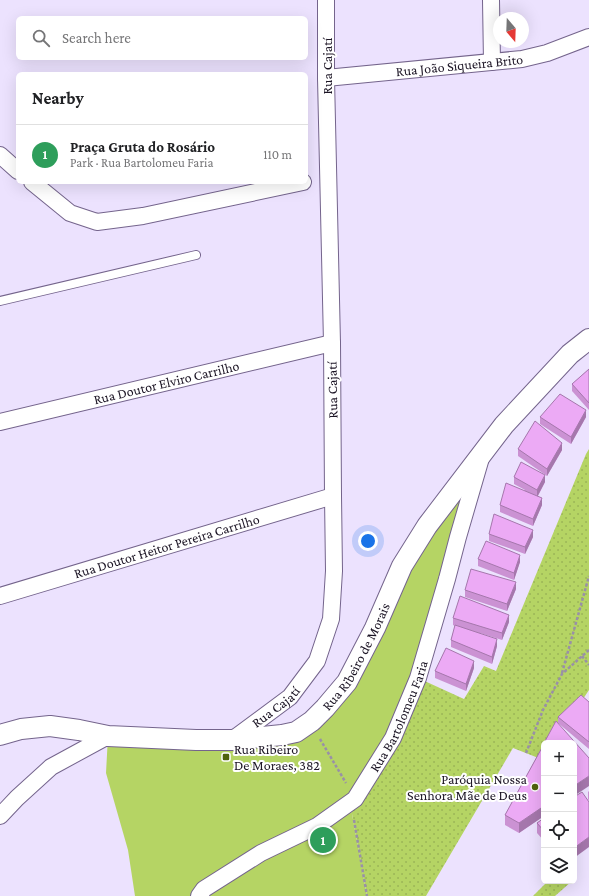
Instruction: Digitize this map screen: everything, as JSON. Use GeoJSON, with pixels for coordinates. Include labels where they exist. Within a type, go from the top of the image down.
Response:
{"type":"FeatureCollection","features":[{"type":"Feature","properties":{"kind":"street","name":"Rua Cajatí"},"geometry":{"type":"LineString","coordinates":[[232,740],[290,697],[317,661],[331,619],[334,570],[326,0]]}},
{"type":"Feature","properties":{"kind":"street"},"geometry":{"type":"LineString","coordinates":[[491,0],[492,62]]}},
{"type":"Feature","properties":{"kind":"street","name":"Rua João Siqueira Brito"},"geometry":{"type":"LineString","coordinates":[[326,78],[522,59],[547,53],[589,36]]}},
{"type":"Feature","properties":{"kind":"street"},"geometry":{"type":"LineString","coordinates":[[0,155],[16,169]]}},
{"type":"Feature","properties":{"kind":"street"},"geometry":{"type":"LineString","coordinates":[[308,181],[328,177]]}},
{"type":"Feature","properties":{"kind":"street"},"geometry":{"type":"LineString","coordinates":[[34,184],[70,213],[98,222],[143,216],[295,184]]}},
{"type":"Feature","properties":{"kind":"street","name":"Rua Ribeiro de Morais"},"geometry":{"type":"LineString","coordinates":[[0,735],[22,729],[50,726],[108,736],[196,740],[232,740],[282,735],[296,732],[312,721],[347,682],[375,628],[402,566],[427,526],[504,425],[570,354],[589,339]]}},
{"type":"Feature","properties":{"kind":"street","name":"Rua Doutor Elviro Carrilho"},"geometry":{"type":"LineString","coordinates":[[0,422],[332,343]]}},
{"type":"Feature","properties":{"kind":"street","name":"Rua Bartolomeu Faria"},"geometry":{"type":"LineString","coordinates":[[199,896],[204,889],[210,885],[261,854],[317,826],[353,801],[393,738],[418,678],[484,451]]}},
{"type":"Feature","properties":{"kind":"street","name":"Rua Doutor Heitor Pereira Carrilho"},"geometry":{"type":"LineString","coordinates":[[0,596],[333,496]]}},
{"type":"Feature","properties":{"kind":"street"},"geometry":{"type":"LineString","coordinates":[[0,816],[17,798],[51,767],[108,736]]}},
{"type":"Feature","properties":{"kind":"lane"},"geometry":{"type":"LineString","coordinates":[[0,301],[196,256]]}},
{"type":"Feature","properties":{"kind":"path"},"geometry":{"type":"LineString","coordinates":[[526,752],[543,710],[562,674],[589,576]]}},
{"type":"Feature","properties":{"kind":"path"},"geometry":{"type":"LineString","coordinates":[[562,674],[589,650]]}},
{"type":"Feature","properties":{"kind":"path"},"geometry":{"type":"LineString","coordinates":[[582,656],[589,665]]}},
{"type":"Feature","properties":{"kind":"path"},"geometry":{"type":"LineString","coordinates":[[312,721],[353,801],[367,896]]}},
{"type":"Feature","properties":{"kind":"green space"},"geometry":{"type":"Polygon","coordinates":[[[589,449],[589,690],[581,702],[558,724],[551,740],[541,740],[541,759],[513,748],[426,896],[367,896],[350,803],[418,678],[464,699],[484,666],[496,671],[589,449]]]}},
{"type":"Feature","properties":{"kind":"green space"},"geometry":{"type":"Polygon","coordinates":[[[484,451],[418,678],[350,803],[367,896],[135,896],[128,850],[106,773],[108,736],[196,740],[312,721],[375,628],[484,451]]]}},
{"type":"Feature","properties":{"kind":"green space"},"geometry":{"type":"Polygon","coordinates":[[[545,884],[569,884],[555,896],[533,896],[545,884]]]}},
{"type":"Feature","properties":{"kind":"building"},"geometry":{"type":"Polygon","coordinates":[[[589,369],[589,403],[572,384],[589,369]]]}},
{"type":"Feature","properties":{"kind":"building"},"geometry":{"type":"Polygon","coordinates":[[[560,394],[586,410],[571,437],[540,417],[560,394]]]}},
{"type":"Feature","properties":{"kind":"building"},"geometry":{"type":"Polygon","coordinates":[[[535,421],[562,443],[547,469],[518,449],[535,421]]]}},
{"type":"Feature","properties":{"kind":"building"},"geometry":{"type":"Polygon","coordinates":[[[521,462],[545,475],[537,490],[514,477],[521,462]]]}},
{"type":"Feature","properties":{"kind":"building"},"geometry":{"type":"Polygon","coordinates":[[[506,483],[542,498],[533,519],[500,505],[506,483]]]}},
{"type":"Feature","properties":{"kind":"building"},"geometry":{"type":"Polygon","coordinates":[[[494,514],[533,530],[525,547],[489,534],[494,514]]]}},
{"type":"Feature","properties":{"kind":"building"},"geometry":{"type":"Polygon","coordinates":[[[486,541],[520,555],[514,573],[478,559],[486,541]]]}},
{"type":"Feature","properties":{"kind":"building"},"geometry":{"type":"Polygon","coordinates":[[[471,569],[516,582],[507,604],[465,590],[471,569]]]}},
{"type":"Feature","properties":{"kind":"building"},"geometry":{"type":"Polygon","coordinates":[[[460,596],[509,615],[502,633],[453,618],[460,596]]]}},
{"type":"Feature","properties":{"kind":"building"},"geometry":{"type":"Polygon","coordinates":[[[455,625],[497,639],[492,657],[451,640],[455,625]]]}},
{"type":"Feature","properties":{"kind":"building"},"geometry":{"type":"Polygon","coordinates":[[[446,648],[474,661],[466,684],[435,671],[446,648]]]}},
{"type":"Feature","properties":{"kind":"building"},"geometry":{"type":"Polygon","coordinates":[[[581,695],[589,702],[589,742],[558,717],[581,695]]]}},
{"type":"Feature","properties":{"kind":"building"},"geometry":{"type":"Polygon","coordinates":[[[556,721],[573,740],[546,740],[556,721]]]}},
{"type":"Feature","properties":{"kind":"building"},"geometry":{"type":"Polygon","coordinates":[[[577,745],[589,758],[589,776],[577,784],[577,745]]]}},
{"type":"Feature","properties":{"kind":"building","name":"Paróquia Nossa Senhora Mãe de Deus"},"geometry":{"type":"Polygon","coordinates":[[[541,749],[541,808],[519,823],[505,815],[541,749]]]}},
{"type":"Feature","properties":{"kind":"building"},"geometry":{"type":"Polygon","coordinates":[[[582,792],[589,802],[589,837],[577,846],[577,812],[577,795],[582,792]]]}},
{"type":"Feature","properties":{"kind":"building"},"geometry":{"type":"Polygon","coordinates":[[[541,820],[541,828],[537,823],[541,820]]]}},
{"type":"Feature","properties":{"kind":"place","name":"Rua Ribeiro De Moraes, 382"},"geometry":{"type":"Point","coordinates":[226,757]}},
{"type":"Feature","properties":{"kind":"place","name":"Paróquia Nossa Senhora Mãe de Deus"},"geometry":{"type":"Point","coordinates":[535,787]}},
{"type":"Feature","properties":{"kind":"place","name":"Praça Gruta do Rosário"},"geometry":{"type":"Point","coordinates":[323,840]}}]}
